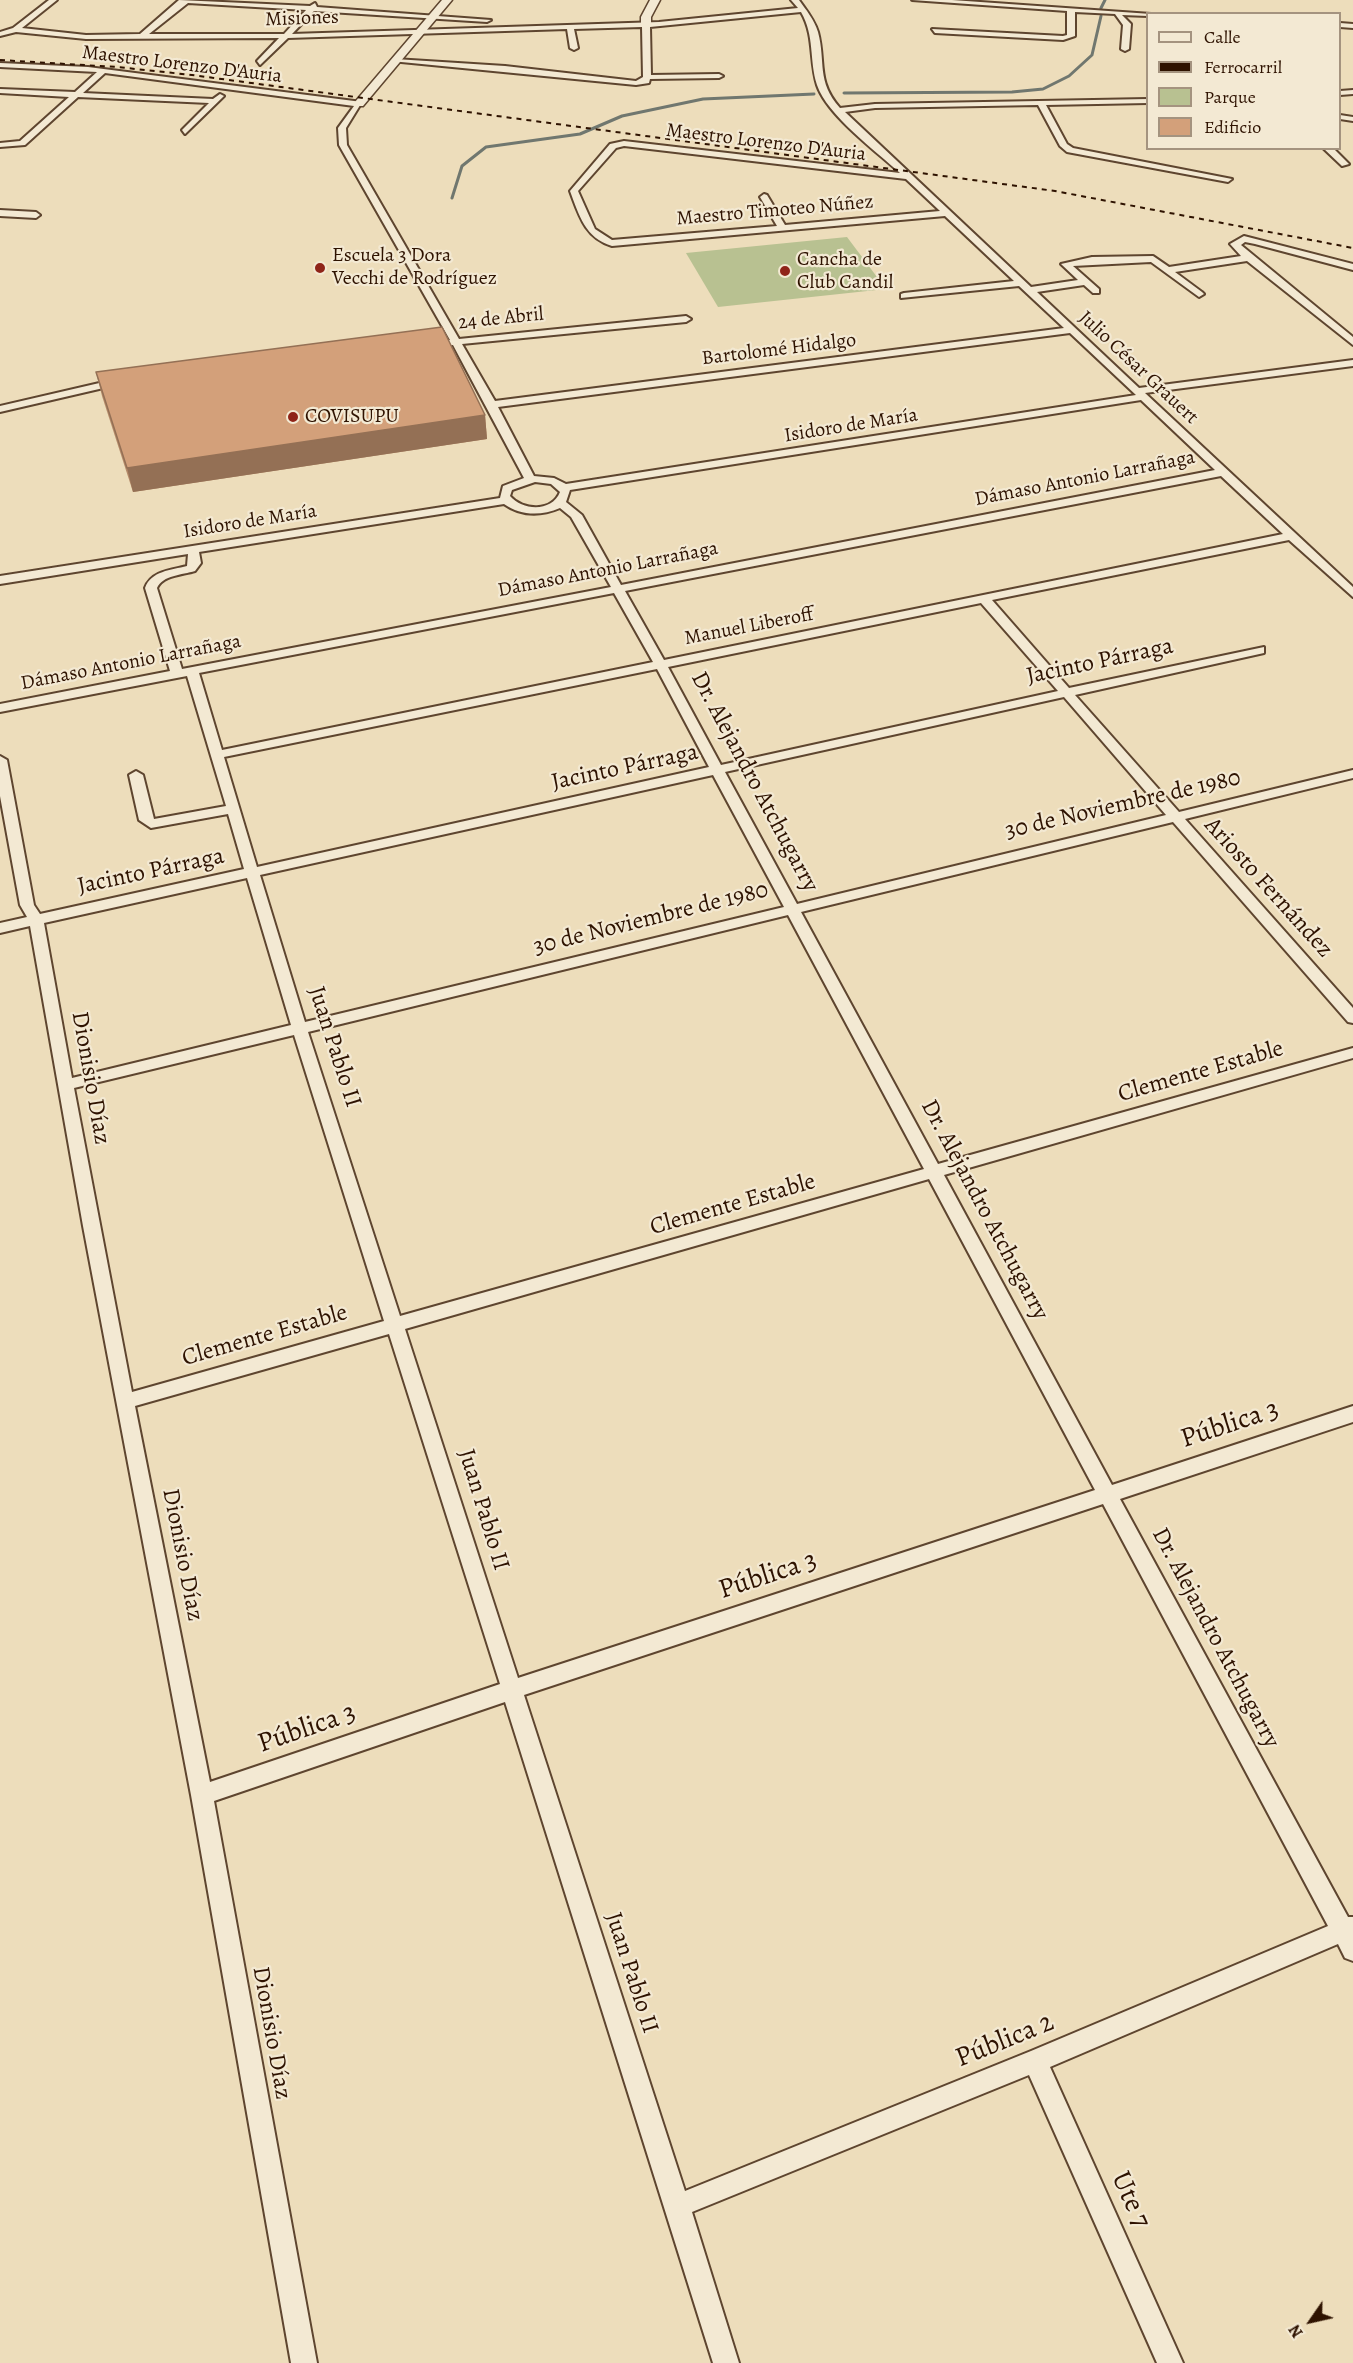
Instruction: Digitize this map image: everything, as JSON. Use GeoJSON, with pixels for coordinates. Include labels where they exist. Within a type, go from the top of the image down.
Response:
{"type":"FeatureCollection","features":[{"type":"Feature","properties":{"kind":"street"},"geometry":{"type":"LineString","coordinates":[[2,34],[16,30],[53,0]]}},
{"type":"Feature","properties":{"kind":"street"},"geometry":{"type":"LineString","coordinates":[[141,38],[186,0],[557,25]]}},
{"type":"Feature","properties":{"kind":"street"},"geometry":{"type":"LineString","coordinates":[[260,63],[320,0]]}},
{"type":"Feature","properties":{"kind":"street"},"geometry":{"type":"LineString","coordinates":[[447,0],[359,104],[342,128],[343,145],[492,405],[530,479]]}},
{"type":"Feature","properties":{"kind":"street"},"geometry":{"type":"LineString","coordinates":[[395,61],[505,68],[622,83],[646,81],[646,17],[655,0]]}},
{"type":"Feature","properties":{"kind":"street","name":"Julio César Grauert"},"geometry":{"type":"LineString","coordinates":[[795,0],[815,29],[820,83],[840,110],[898,169],[1353,593]]}},
{"type":"Feature","properties":{"kind":"street"},"geometry":{"type":"LineString","coordinates":[[918,0],[1035,4],[1146,14]]}},
{"type":"Feature","properties":{"kind":"street"},"geometry":{"type":"LineString","coordinates":[[935,31],[1063,38],[1071,36],[1071,9]]}},
{"type":"Feature","properties":{"kind":"street","name":"Misiones"},"geometry":{"type":"LineString","coordinates":[[16,30],[86,37],[285,36],[557,25],[646,24],[804,10]]}},
{"type":"Feature","properties":{"kind":"street"},"geometry":{"type":"LineString","coordinates":[[1118,12],[1119,17],[1127,24],[1125,49]]}},
{"type":"Feature","properties":{"kind":"street"},"geometry":{"type":"LineString","coordinates":[[570,25],[574,48]]}},
{"type":"Feature","properties":{"kind":"street","name":"Maestro Lorenzo D'Auria"},"geometry":{"type":"LineString","coordinates":[[0,65],[103,71],[359,104]]}},
{"type":"Feature","properties":{"kind":"street"},"geometry":{"type":"LineString","coordinates":[[0,145],[22,143],[103,71]]}},
{"type":"Feature","properties":{"kind":"street"},"geometry":{"type":"LineString","coordinates":[[647,77],[719,76]]}},
{"type":"Feature","properties":{"kind":"street"},"geometry":{"type":"LineString","coordinates":[[185,132],[214,101],[233,88]]}},
{"type":"Feature","properties":{"kind":"street"},"geometry":{"type":"LineString","coordinates":[[0,91],[214,101]]}},
{"type":"Feature","properties":{"kind":"street"},"geometry":{"type":"LineString","coordinates":[[840,110],[875,106],[1146,101]]}},
{"type":"Feature","properties":{"kind":"street"},"geometry":{"type":"LineString","coordinates":[[1040,102],[1064,146],[1070,150],[1228,179]]}},
{"type":"Feature","properties":{"kind":"street","name":"Maestro Lorenzo D'Auria"},"geometry":{"type":"LineString","coordinates":[[606,242],[592,234],[574,188],[612,146],[620,144],[908,177]]}},
{"type":"Feature","properties":{"kind":"street"},"geometry":{"type":"LineString","coordinates":[[1329,150],[1345,164]]}},
{"type":"Feature","properties":{"kind":"street"},"geometry":{"type":"LineString","coordinates":[[764,197],[783,228]]}},
{"type":"Feature","properties":{"kind":"street"},"geometry":{"type":"LineString","coordinates":[[0,213],[36,215]]}},
{"type":"Feature","properties":{"kind":"street","name":"Maestro Timoteo Núñez"},"geometry":{"type":"LineString","coordinates":[[606,242],[630,242],[947,213]]}},
{"type":"Feature","properties":{"kind":"street"},"geometry":{"type":"LineString","coordinates":[[1353,267],[1256,241],[1240,240],[1236,242],[1235,247],[1353,342]]}},
{"type":"Feature","properties":{"kind":"street"},"geometry":{"type":"LineString","coordinates":[[1167,270],[1248,258]]}},
{"type":"Feature","properties":{"kind":"street"},"geometry":{"type":"LineString","coordinates":[[1096,291],[1066,264],[1092,260],[1153,259],[1199,294]]}},
{"type":"Feature","properties":{"kind":"street"},"geometry":{"type":"LineString","coordinates":[[904,296],[1086,282]]}},
{"type":"Feature","properties":{"kind":"street","name":"24 de Abril"},"geometry":{"type":"LineString","coordinates":[[414,347],[686,319]]}},
{"type":"Feature","properties":{"kind":"street","name":"Bartolomé Hidalgo"},"geometry":{"type":"LineString","coordinates":[[492,405],[1071,330]]}},
{"type":"Feature","properties":{"kind":"street","name":"Isidoro de María"},"geometry":{"type":"LineString","coordinates":[[564,488],[876,441],[1140,394],[1353,363]]}},
{"type":"Feature","properties":{"kind":"street"},"geometry":{"type":"LineString","coordinates":[[0,410],[135,379]]}},
{"type":"Feature","properties":{"kind":"street","name":"Dámaso Antonio Larrañaga"},"geometry":{"type":"LineString","coordinates":[[0,708],[1223,472]]}},
{"type":"Feature","properties":{"kind":"street"},"geometry":{"type":"LineString","coordinates":[[530,479],[554,482],[564,488],[566,496],[560,503],[547,508],[530,510],[515,506],[506,500],[507,488],[530,479]]}},
{"type":"Feature","properties":{"kind":"street","name":"Isidoro de María"},"geometry":{"type":"LineString","coordinates":[[0,580],[506,500]]}},
{"type":"Feature","properties":{"kind":"street","name":"Dr. Alejandro Atchugarry"},"geometry":{"type":"LineString","coordinates":[[560,503],[576,515],[719,770],[1109,1495],[1350,1936]]}},
{"type":"Feature","properties":{"kind":"street","name":"Manuel Liberoff"},"geometry":{"type":"LineString","coordinates":[[216,754],[1290,536]]}},
{"type":"Feature","properties":{"kind":"street","name":"Juan Pablo II"},"geometry":{"type":"LineString","coordinates":[[193,549],[195,562],[191,569],[164,575],[153,582],[151,588],[216,754],[298,1028],[396,1324],[726,2363]]}},
{"type":"Feature","properties":{"kind":"street","name":"Ariosto Fernández"},"geometry":{"type":"LineString","coordinates":[[984,599],[1353,1018]]}},
{"type":"Feature","properties":{"kind":"street","name":"Jacinto Párraga"},"geometry":{"type":"LineString","coordinates":[[0,928],[1260,650]]}},
{"type":"Feature","properties":{"kind":"street","name":"Dionisio Díaz"},"geometry":{"type":"LineString","coordinates":[[0,760],[27,906],[36,920],[65,1085],[202,1795],[304,2363]]}},
{"type":"Feature","properties":{"kind":"street","name":"30 de Noviembre de 1980"},"geometry":{"type":"LineString","coordinates":[[65,1085],[1353,774]]}},
{"type":"Feature","properties":{"kind":"street"},"geometry":{"type":"LineString","coordinates":[[135,775],[146,820],[151,824],[232,809]]}},
{"type":"Feature","properties":{"kind":"street","name":"Clemente Estable"},"geometry":{"type":"LineString","coordinates":[[126,1401],[936,1174],[1353,1053]]}},
{"type":"Feature","properties":{"kind":"street","name":"Pública 3"},"geometry":{"type":"LineString","coordinates":[[202,1795],[511,1690],[1353,1414]]}},
{"type":"Feature","properties":{"kind":"street","name":"Pública 2"},"geometry":{"type":"LineString","coordinates":[[678,2206],[1350,1936]]}},
{"type":"Feature","properties":{"kind":"street","name":"Ute 7"},"geometry":{"type":"LineString","coordinates":[[1035,2061],[1170,2363]]}},
{"type":"Feature","properties":{"kind":"green space","name":"Cancha de Club Candil"},"geometry":{"type":"Polygon","coordinates":[[[847,237],[886,289],[718,307],[686,253],[847,237]]]}},
{"type":"Feature","properties":{"kind":"building","name":"COVISUPU"},"geometry":{"type":"Polygon","coordinates":[[[442,327],[485,415],[127,468],[96,372],[442,327]]]}},
{"type":"Feature","properties":{"kind":"waterway"},"geometry":{"type":"LineString","coordinates":[[1101,8],[1105,0]]}},
{"type":"Feature","properties":{"kind":"waterway"},"geometry":{"type":"LineString","coordinates":[[844,93],[1012,92],[1043,89],[1069,76],[1092,55],[1101,16]]}},
{"type":"Feature","properties":{"kind":"waterway"},"geometry":{"type":"LineString","coordinates":[[452,198],[462,166],[486,147],[580,134],[622,116],[703,99],[814,94]]}},
{"type":"Feature","properties":{"kind":"railway"},"geometry":{"type":"LineString","coordinates":[[0,60],[117,67],[192,75],[1055,191],[1353,248]]}},
{"type":"Feature","properties":{"kind":"place","name":"Escuela 3 Dora Vecchi de Rodríguez"},"geometry":{"type":"Point","coordinates":[320,268]}},
{"type":"Feature","properties":{"kind":"place","name":"Cancha de Club Candil"},"geometry":{"type":"Point","coordinates":[785,271]}},
{"type":"Feature","properties":{"kind":"place","name":"COVISUPU"},"geometry":{"type":"Point","coordinates":[293,417]}}]}
